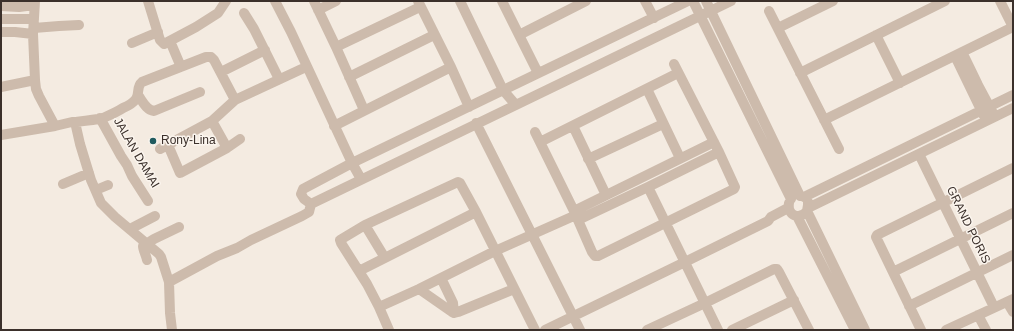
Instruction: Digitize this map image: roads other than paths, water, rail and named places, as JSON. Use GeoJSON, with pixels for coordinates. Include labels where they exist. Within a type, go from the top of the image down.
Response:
{"type":"FeatureCollection","features":[{"type":"Feature","properties":{"kind":"street"},"geometry":{"type":"LineString","coordinates":[[148,1],[161,42],[164,44],[218,13],[226,1]]}},
{"type":"Feature","properties":{"kind":"street"},"geometry":{"type":"LineString","coordinates":[[275,1],[291,32],[334,126],[361,179]]}},
{"type":"Feature","properties":{"kind":"street"},"geometry":{"type":"LineString","coordinates":[[336,1],[316,5],[364,110]]}},
{"type":"Feature","properties":{"kind":"street"},"geometry":{"type":"LineString","coordinates":[[460,1],[503,90],[515,104]]}},
{"type":"Feature","properties":{"kind":"street"},"geometry":{"type":"LineString","coordinates":[[519,35],[586,1]]}},
{"type":"Feature","properties":{"kind":"street"},"geometry":{"type":"LineString","coordinates":[[645,1],[654,18]]}},
{"type":"Feature","properties":{"kind":"street"},"geometry":{"type":"LineString","coordinates":[[311,204],[304,199],[301,194],[303,189],[352,163],[688,1]]}},
{"type":"Feature","properties":{"kind":"street"},"geometry":{"type":"LineString","coordinates":[[693,1],[795,205],[855,330]]}},
{"type":"Feature","properties":{"kind":"street"},"geometry":{"type":"LineString","coordinates":[[706,1],[795,205]]}},
{"type":"Feature","properties":{"kind":"street"},"geometry":{"type":"LineString","coordinates":[[169,282],[217,256],[237,248],[302,216],[309,212],[311,204],[361,179],[731,1]]}},
{"type":"Feature","properties":{"kind":"street"},"geometry":{"type":"LineString","coordinates":[[778,28],[833,1]]}},
{"type":"Feature","properties":{"kind":"street"},"geometry":{"type":"LineString","coordinates":[[824,120],[1013,27],[1000,1]]}},
{"type":"Feature","properties":{"kind":"street"},"geometry":{"type":"LineString","coordinates":[[505,2],[519,35],[538,73]]}},
{"type":"Feature","properties":{"kind":"street"},"geometry":{"type":"LineString","coordinates":[[800,73],[876,35],[928,5],[941,2]]}},
{"type":"Feature","properties":{"kind":"street"},"geometry":{"type":"LineString","coordinates":[[1,6],[19,7],[34,3],[34,80],[39,96],[56,126]]}},
{"type":"Feature","properties":{"kind":"street"},"geometry":{"type":"LineString","coordinates":[[336,47],[419,4],[451,67],[469,107]]}},
{"type":"Feature","properties":{"kind":"street"},"geometry":{"type":"LineString","coordinates":[[769,11],[839,148]]}},
{"type":"Feature","properties":{"kind":"street"},"geometry":{"type":"LineString","coordinates":[[244,13],[254,29],[279,79]]}},
{"type":"Feature","properties":{"kind":"street"},"geometry":{"type":"LineString","coordinates":[[1,19],[34,27]]}},
{"type":"Feature","properties":{"kind":"street"},"geometry":{"type":"LineString","coordinates":[[1,32],[15,32],[34,27],[79,25]]}},
{"type":"Feature","properties":{"kind":"street"},"geometry":{"type":"LineString","coordinates":[[132,43],[158,32]]}},
{"type":"Feature","properties":{"kind":"street"},"geometry":{"type":"LineString","coordinates":[[349,76],[434,35]]}},
{"type":"Feature","properties":{"kind":"street"},"geometry":{"type":"LineString","coordinates":[[876,35],[900,82]]}},
{"type":"Feature","properties":{"kind":"street"},"geometry":{"type":"LineString","coordinates":[[168,42],[181,67]]}},
{"type":"Feature","properties":{"kind":"street"},"geometry":{"type":"LineString","coordinates":[[221,72],[265,50]]}},
{"type":"Feature","properties":{"kind":"street"},"geometry":{"type":"LineString","coordinates":[[958,54],[986,109],[996,117]]}},
{"type":"Feature","properties":{"kind":"street"},"geometry":{"type":"LineString","coordinates":[[1,135],[100,118],[114,113],[136,100],[139,84],[142,82],[206,57],[211,57],[214,60],[235,100]]}},
{"type":"Feature","properties":{"kind":"street"},"geometry":{"type":"LineString","coordinates":[[535,132],[576,215],[592,252],[596,257],[666,224],[734,188],[735,186],[674,64]]}},
{"type":"Feature","properties":{"kind":"street"},"geometry":{"type":"LineString","coordinates":[[240,139],[227,148],[180,172],[164,147],[212,121],[235,100],[306,67]]}},
{"type":"Feature","properties":{"kind":"street"},"geometry":{"type":"LineString","coordinates":[[334,126],[451,67]]}},
{"type":"Feature","properties":{"kind":"street"},"geometry":{"type":"LineString","coordinates":[[540,142],[678,73]]}},
{"type":"Feature","properties":{"kind":"street"},"geometry":{"type":"LineString","coordinates":[[1,87],[34,80]]}},
{"type":"Feature","properties":{"kind":"street"},"geometry":{"type":"LineString","coordinates":[[647,89],[680,158]]}},
{"type":"Feature","properties":{"kind":"street"},"geometry":{"type":"LineString","coordinates":[[138,95],[147,108],[154,110],[200,92]]}},
{"type":"Feature","properties":{"kind":"street"},"geometry":{"type":"LineString","coordinates":[[545,330],[768,221],[771,217],[1013,95]]}},
{"type":"Feature","properties":{"kind":"street"},"geometry":{"type":"LineString","coordinates":[[808,209],[1013,108]]}},
{"type":"Feature","properties":{"kind":"street"},"geometry":{"type":"LineString","coordinates":[[986,109],[986,121]]}},
{"type":"Feature","properties":{"kind":"street","name":"JALAN DAMAI"},"geometry":{"type":"LineString","coordinates":[[100,118],[132,176],[148,201]]}},
{"type":"Feature","properties":{"kind":"street"},"geometry":{"type":"LineString","coordinates":[[212,121],[227,148]]}},
{"type":"Feature","properties":{"kind":"street"},"geometry":{"type":"LineString","coordinates":[[75,122],[89,173],[103,204],[115,217],[147,243],[161,257],[169,282],[172,330]]}},
{"type":"Feature","properties":{"kind":"street"},"geometry":{"type":"LineString","coordinates":[[476,123],[580,330]]}},
{"type":"Feature","properties":{"kind":"street"},"geometry":{"type":"LineString","coordinates":[[588,159],[663,124]]}},
{"type":"Feature","properties":{"kind":"street"},"geometry":{"type":"LineString","coordinates":[[573,126],[606,195]]}},
{"type":"Feature","properties":{"kind":"street"},"geometry":{"type":"LineString","coordinates":[[576,215],[606,195],[714,142]]}},
{"type":"Feature","properties":{"kind":"street"},"geometry":{"type":"LineString","coordinates":[[379,307],[495,251],[576,215],[648,187],[719,152]]}},
{"type":"Feature","properties":{"kind":"street","name":"GRAND PORIS"},"geometry":{"type":"LineString","coordinates":[[919,154],[994,307]]}},
{"type":"Feature","properties":{"kind":"street"},"geometry":{"type":"LineString","coordinates":[[921,330],[876,235],[942,202],[1012,172]]}},
{"type":"Feature","properties":{"kind":"street"},"geometry":{"type":"LineString","coordinates":[[63,184],[89,173]]}},
{"type":"Feature","properties":{"kind":"street"},"geometry":{"type":"LineString","coordinates":[[389,330],[379,307],[340,241],[342,238],[365,225],[458,182],[460,183],[476,212],[535,330]]}},
{"type":"Feature","properties":{"kind":"street"},"geometry":{"type":"LineString","coordinates":[[96,190],[108,185]]}},
{"type":"Feature","properties":{"kind":"street"},"geometry":{"type":"LineString","coordinates":[[648,187],[718,330]]}},
{"type":"Feature","properties":{"kind":"street"},"geometry":{"type":"LineString","coordinates":[[795,205],[808,202],[808,209],[865,330]]}},
{"type":"Feature","properties":{"kind":"street"},"geometry":{"type":"LineString","coordinates":[[359,272],[476,212]]}},
{"type":"Feature","properties":{"kind":"street"},"geometry":{"type":"LineString","coordinates":[[893,272],[1013,213]]}},
{"type":"Feature","properties":{"kind":"street"},"geometry":{"type":"LineString","coordinates":[[130,229],[155,216]]}},
{"type":"Feature","properties":{"kind":"street"},"geometry":{"type":"LineString","coordinates":[[365,225],[385,258]]}},
{"type":"Feature","properties":{"kind":"street"},"geometry":{"type":"LineString","coordinates":[[147,260],[143,246],[179,227]]}},
{"type":"Feature","properties":{"kind":"street"},"geometry":{"type":"LineString","coordinates":[[909,306],[1013,255]]}},
{"type":"Feature","properties":{"kind":"street"},"geometry":{"type":"LineString","coordinates":[[647,330],[774,269],[777,269],[779,272],[809,330]]}},
{"type":"Feature","properties":{"kind":"street"},"geometry":{"type":"LineString","coordinates":[[441,278],[453,303],[454,313]]}},
{"type":"Feature","properties":{"kind":"street"},"geometry":{"type":"LineString","coordinates":[[419,289],[454,313]]}},
{"type":"Feature","properties":{"kind":"street"},"geometry":{"type":"LineString","coordinates":[[454,313],[514,289]]}},
{"type":"Feature","properties":{"kind":"street"},"geometry":{"type":"LineString","coordinates":[[732,330],[794,300]]}},
{"type":"Feature","properties":{"kind":"street"},"geometry":{"type":"LineString","coordinates":[[946,330],[1010,300],[1013,312]]}},
{"type":"Feature","properties":{"kind":"street"},"geometry":{"type":"LineString","coordinates":[[978,315],[986,330]]}},
{"type":"Feature","properties":{"kind":"place","name":"Rony-Lina"},"geometry":{"type":"Point","coordinates":[153,141]}}]}
